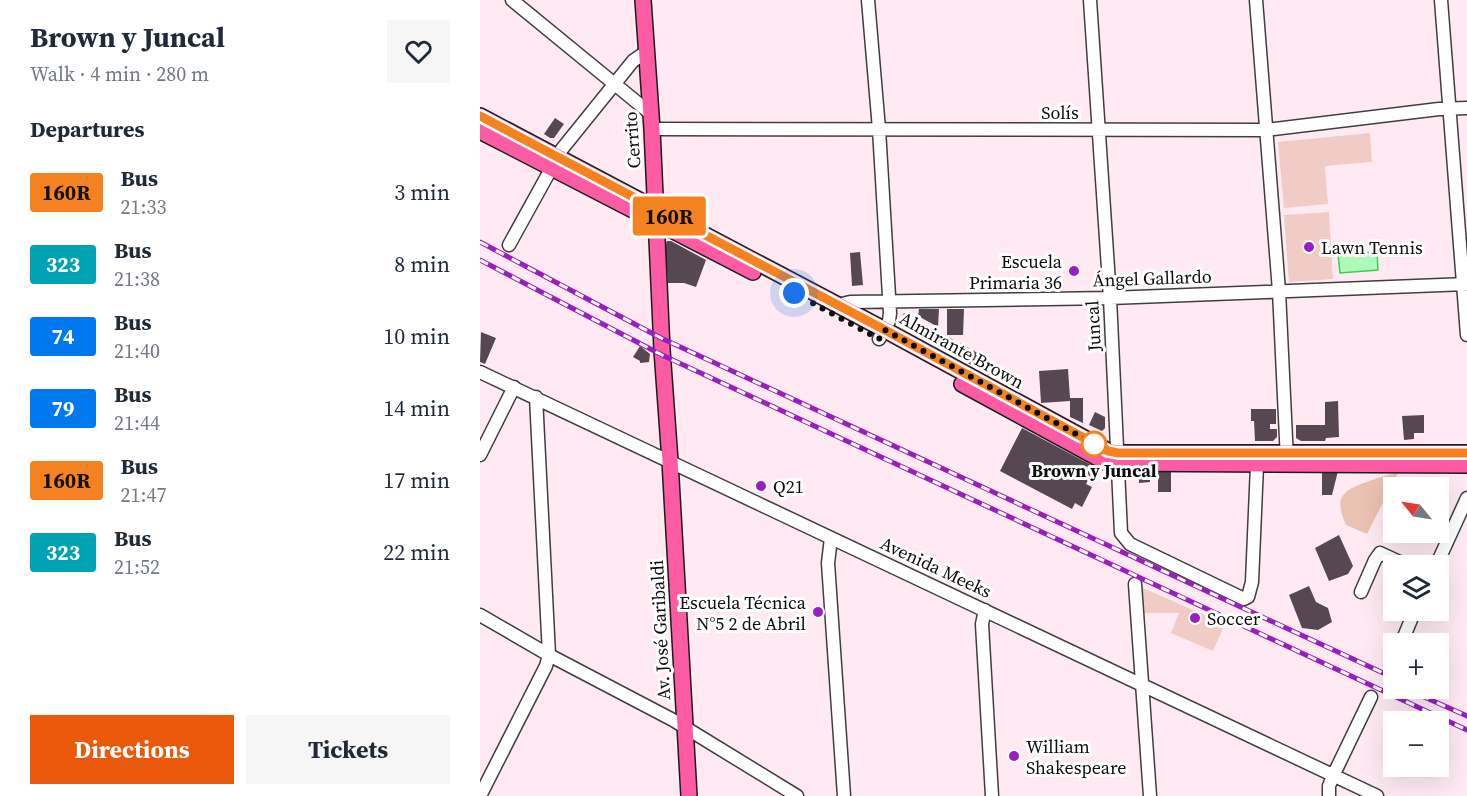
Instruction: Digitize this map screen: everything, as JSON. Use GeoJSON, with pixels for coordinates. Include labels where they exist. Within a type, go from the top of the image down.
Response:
{"type":"FeatureCollection","features":[{"type":"Feature","properties":{"kind":"main road","name":"Cerrito"},"geometry":{"type":"LineString","coordinates":[[643,0],[652,129],[662,350]]}},
{"type":"Feature","properties":{"kind":"main road","name":"Almirante Brown"},"geometry":{"type":"LineString","coordinates":[[480,116],[555,163],[1118,458],[1257,465],[1287,458],[1467,465]]}},
{"type":"Feature","properties":{"kind":"main road","name":"Almirante Brown"},"geometry":{"type":"LineString","coordinates":[[480,131],[555,163]]}},
{"type":"Feature","properties":{"kind":"main road","name":"Almirante Brown"},"geometry":{"type":"LineString","coordinates":[[656,216],[838,305],[882,334]]}},
{"type":"Feature","properties":{"kind":"main road","name":"Av. José Garibaldi"},"geometry":{"type":"LineString","coordinates":[[662,350],[689,796]]}},
{"type":"Feature","properties":{"kind":"main road","name":"Almirante Brown"},"geometry":{"type":"LineString","coordinates":[[1118,458],[1287,458],[1467,453]]}},
{"type":"Feature","properties":{"kind":"street"},"geometry":{"type":"LineString","coordinates":[[512,0],[650,113]]}},
{"type":"Feature","properties":{"kind":"street"},"geometry":{"type":"LineString","coordinates":[[868,0],[879,129],[889,321],[882,334]]}},
{"type":"Feature","properties":{"kind":"street","name":"Juncal"},"geometry":{"type":"LineString","coordinates":[[1090,0],[1110,298],[1120,533],[1126,541],[1245,599],[1248,597],[1252,582],[1257,465]]}},
{"type":"Feature","properties":{"kind":"street"},"geometry":{"type":"LineString","coordinates":[[1256,0],[1279,291],[1287,458]]}},
{"type":"Feature","properties":{"kind":"street"},"geometry":{"type":"LineString","coordinates":[[1441,0],[1465,284],[1467,335]]}},
{"type":"Feature","properties":{"kind":"street"},"geometry":{"type":"LineString","coordinates":[[509,245],[566,144],[633,61],[646,52]]}},
{"type":"Feature","properties":{"kind":"street","name":"Solís"},"geometry":{"type":"LineString","coordinates":[[652,129],[1266,130],[1450,108],[1467,108]]}},
{"type":"Feature","properties":{"kind":"street","name":"Ángel Gallardo"},"geometry":{"type":"LineString","coordinates":[[838,305],[850,302],[1110,298],[1465,284]]}},
{"type":"Feature","properties":{"kind":"street","name":"Avenida Meeks"},"geometry":{"type":"LineString","coordinates":[[480,372],[1377,796]]}},
{"type":"Feature","properties":{"kind":"street"},"geometry":{"type":"LineString","coordinates":[[480,455],[514,387]]}},
{"type":"Feature","properties":{"kind":"street"},"geometry":{"type":"LineString","coordinates":[[480,796],[546,666],[549,655],[536,397]]}},
{"type":"Feature","properties":{"kind":"street"},"geometry":{"type":"LineString","coordinates":[[1441,555],[1467,498]]}},
{"type":"Feature","properties":{"kind":"street"},"geometry":{"type":"LineString","coordinates":[[831,538],[828,563],[844,796]]}},
{"type":"Feature","properties":{"kind":"street"},"geometry":{"type":"LineString","coordinates":[[1361,592],[1375,560],[1380,553],[1384,555]]}},
{"type":"Feature","properties":{"kind":"street"},"geometry":{"type":"LineString","coordinates":[[1135,584],[1150,796]]}},
{"type":"Feature","properties":{"kind":"street"},"geometry":{"type":"LineString","coordinates":[[985,610],[982,624],[992,796]]}},
{"type":"Feature","properties":{"kind":"street"},"geometry":{"type":"LineString","coordinates":[[480,615],[549,655],[685,727],[797,796]]}},
{"type":"Feature","properties":{"kind":"street"},"geometry":{"type":"LineString","coordinates":[[1329,796],[1329,786],[1333,776],[1371,697]]}},
{"type":"Feature","properties":{"kind":"shaded area"},"geometry":{"type":"Polygon","coordinates":[[[1370,133],[1372,162],[1325,166],[1328,204],[1284,208],[1278,142],[1370,133]]]}},
{"type":"Feature","properties":{"kind":"shaded area","name":"Lawn Tennis"},"geometry":{"type":"Polygon","coordinates":[[[1329,212],[1333,279],[1289,282],[1284,215],[1329,212]]]}},
{"type":"Feature","properties":{"kind":"shaded area"},"geometry":{"type":"Polygon","coordinates":[[[1377,252],[1378,270],[1340,273],[1338,254],[1377,252]]]}},
{"type":"Feature","properties":{"kind":"shaded area"},"geometry":{"type":"Polygon","coordinates":[[[1398,473],[1396,477],[1383,477],[1383,503],[1367,534],[1346,525],[1341,510],[1341,499],[1353,487],[1380,477],[1398,473]]]}},
{"type":"Feature","properties":{"kind":"shaded area","name":"Soccer"},"geometry":{"type":"Polygon","coordinates":[[[1143,588],[1225,624],[1213,651],[1171,633],[1179,613],[1143,613],[1143,588]]]}},
{"type":"Feature","properties":{"kind":"building"},"geometry":{"type":"Polygon","coordinates":[[[555,118],[564,124],[554,138],[550,138],[544,134],[555,118]]]}},
{"type":"Feature","properties":{"kind":"building"},"geometry":{"type":"Polygon","coordinates":[[[667,241],[706,260],[696,287],[684,283],[668,283],[665,245],[667,241]]]}},
{"type":"Feature","properties":{"kind":"building"},"geometry":{"type":"Polygon","coordinates":[[[860,252],[863,285],[852,286],[850,253],[860,252]]]}},
{"type":"Feature","properties":{"kind":"building"},"geometry":{"type":"Polygon","coordinates":[[[919,309],[939,309],[938,327],[918,316],[919,309]]]}},
{"type":"Feature","properties":{"kind":"building"},"geometry":{"type":"Polygon","coordinates":[[[947,309],[964,309],[963,335],[947,335],[947,309]]]}},
{"type":"Feature","properties":{"kind":"building"},"geometry":{"type":"Polygon","coordinates":[[[904,313],[987,358],[989,375],[898,324],[904,313]]]}},
{"type":"Feature","properties":{"kind":"building"},"geometry":{"type":"Polygon","coordinates":[[[481,332],[496,338],[485,364],[480,362],[481,332]]]}},
{"type":"Feature","properties":{"kind":"building"},"geometry":{"type":"Polygon","coordinates":[[[640,346],[650,354],[649,362],[640,363],[633,357],[640,346]]]}},
{"type":"Feature","properties":{"kind":"building"},"geometry":{"type":"Polygon","coordinates":[[[1068,369],[1070,398],[1083,398],[1083,423],[1070,417],[1070,401],[1041,403],[1039,371],[1068,369]]]}},
{"type":"Feature","properties":{"kind":"building"},"geometry":{"type":"Polygon","coordinates":[[[1338,401],[1339,437],[1326,438],[1325,441],[1301,441],[1296,438],[1296,425],[1325,425],[1325,402],[1338,401]]]}},
{"type":"Feature","properties":{"kind":"building"},"geometry":{"type":"Polygon","coordinates":[[[1251,409],[1276,409],[1276,424],[1270,424],[1270,429],[1277,429],[1277,437],[1273,441],[1255,441],[1251,409]]]}},
{"type":"Feature","properties":{"kind":"building"},"geometry":{"type":"Polygon","coordinates":[[[1095,412],[1105,417],[1105,428],[1102,431],[1089,425],[1095,412]]]}},
{"type":"Feature","properties":{"kind":"building"},"geometry":{"type":"Polygon","coordinates":[[[1424,415],[1424,433],[1414,433],[1414,439],[1404,440],[1402,416],[1424,415]]]}},
{"type":"Feature","properties":{"kind":"building"},"geometry":{"type":"Polygon","coordinates":[[[1022,428],[1095,467],[1086,484],[1092,487],[1082,507],[1075,503],[1072,509],[1000,471],[1022,428]]]}},
{"type":"Feature","properties":{"kind":"building"},"geometry":{"type":"Polygon","coordinates":[[[1139,471],[1150,471],[1150,482],[1139,483],[1139,471]]]}},
{"type":"Feature","properties":{"kind":"building"},"geometry":{"type":"Polygon","coordinates":[[[1322,471],[1338,471],[1332,495],[1322,495],[1322,471]]]}},
{"type":"Feature","properties":{"kind":"building"},"geometry":{"type":"Polygon","coordinates":[[[1152,472],[1171,472],[1171,492],[1158,492],[1158,479],[1151,478],[1152,472]]]}},
{"type":"Feature","properties":{"kind":"building"},"geometry":{"type":"Polygon","coordinates":[[[1339,535],[1353,566],[1348,574],[1329,581],[1315,548],[1339,535]]]}},
{"type":"Feature","properties":{"kind":"building"},"geometry":{"type":"Polygon","coordinates":[[[1309,586],[1316,602],[1328,608],[1332,622],[1318,630],[1302,628],[1289,595],[1309,586]]]}},
{"type":"Feature","properties":{"kind":"railway"},"geometry":{"type":"LineString","coordinates":[[480,242],[661,338],[1383,673]]}},
{"type":"Feature","properties":{"kind":"railway"},"geometry":{"type":"LineString","coordinates":[[480,260],[662,355],[1467,730]]}},
{"type":"Feature","properties":{"kind":"railway"},"geometry":{"type":"LineString","coordinates":[[1429,699],[1467,716]]}},
{"type":"Feature","properties":{"kind":"bus line","name":"160R"},"geometry":{"type":"LineString","coordinates":[[480,116],[885,330],[1108,451],[1118,453],[1467,453]]}},
{"type":"Feature","properties":{"kind":"place","name":"Lawn Tennis"},"geometry":{"type":"Point","coordinates":[1309,247]}},
{"type":"Feature","properties":{"kind":"place","name":"Escuela Primaria 36"},"geometry":{"type":"Point","coordinates":[1074,271]}},
{"type":"Feature","properties":{"kind":"place","name":"Brown y Juncal"},"geometry":{"type":"Point","coordinates":[1094,444]}},
{"type":"Feature","properties":{"kind":"place","name":"Q21"},"geometry":{"type":"Point","coordinates":[761,486]}},
{"type":"Feature","properties":{"kind":"place","name":"Escuela Técnica N°5 2 de Abril"},"geometry":{"type":"Point","coordinates":[818,612]}},
{"type":"Feature","properties":{"kind":"place","name":"Soccer"},"geometry":{"type":"Point","coordinates":[1195,618]}},
{"type":"Feature","properties":{"kind":"place","name":"William Shakespeare"},"geometry":{"type":"Point","coordinates":[1014,756]}},
{"type":"Feature","properties":{"kind":"route"},"geometry":{"type":"LineString","coordinates":[[794,293],[879,339],[885,330],[1102,448],[1094,444]]}}]}
